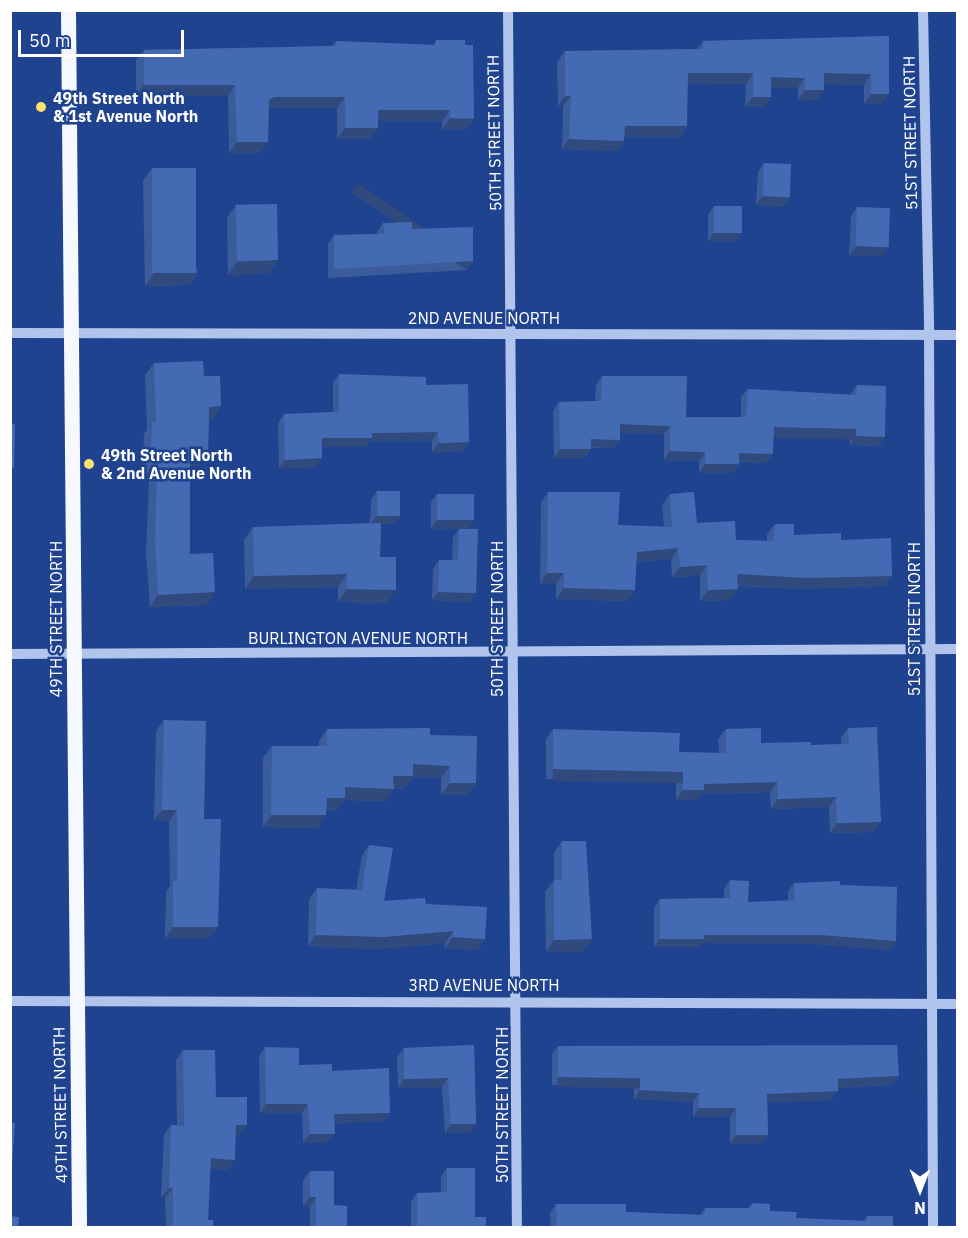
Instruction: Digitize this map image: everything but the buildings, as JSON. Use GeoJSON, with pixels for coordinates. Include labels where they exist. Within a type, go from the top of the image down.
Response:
{"type":"FeatureCollection","features":[{"type":"Feature","properties":{"kind":"main road","name":"49TH STREET NORTH"},"geometry":{"type":"LineString","coordinates":[[68,10],[79,1227]]}},
{"type":"Feature","properties":{"kind":"street","name":"50TH STREET NORTH"},"geometry":{"type":"LineString","coordinates":[[508,10],[517,1227]]}},
{"type":"Feature","properties":{"kind":"street","name":"51ST STREET NORTH"},"geometry":{"type":"LineString","coordinates":[[923,10],[929,336],[929,1004],[933,1227]]}},
{"type":"Feature","properties":{"kind":"street","name":"2ND AVENUE NORTH"},"geometry":{"type":"LineString","coordinates":[[10,333],[957,335]]}},
{"type":"Feature","properties":{"kind":"street","name":"BURLINGTON AVENUE NORTH"},"geometry":{"type":"LineString","coordinates":[[10,654],[957,649]]}},
{"type":"Feature","properties":{"kind":"street","name":"3RD AVENUE NORTH"},"geometry":{"type":"LineString","coordinates":[[10,1001],[517,1000],[957,1004]]}},
{"type":"Feature","properties":{"kind":"place","name":"49th Street North & 1st Avenue North"},"geometry":{"type":"Point","coordinates":[41,107]}},
{"type":"Feature","properties":{"kind":"place","name":"49th Street North & 2nd Avenue North"},"geometry":{"type":"Point","coordinates":[89,464]}}]}
